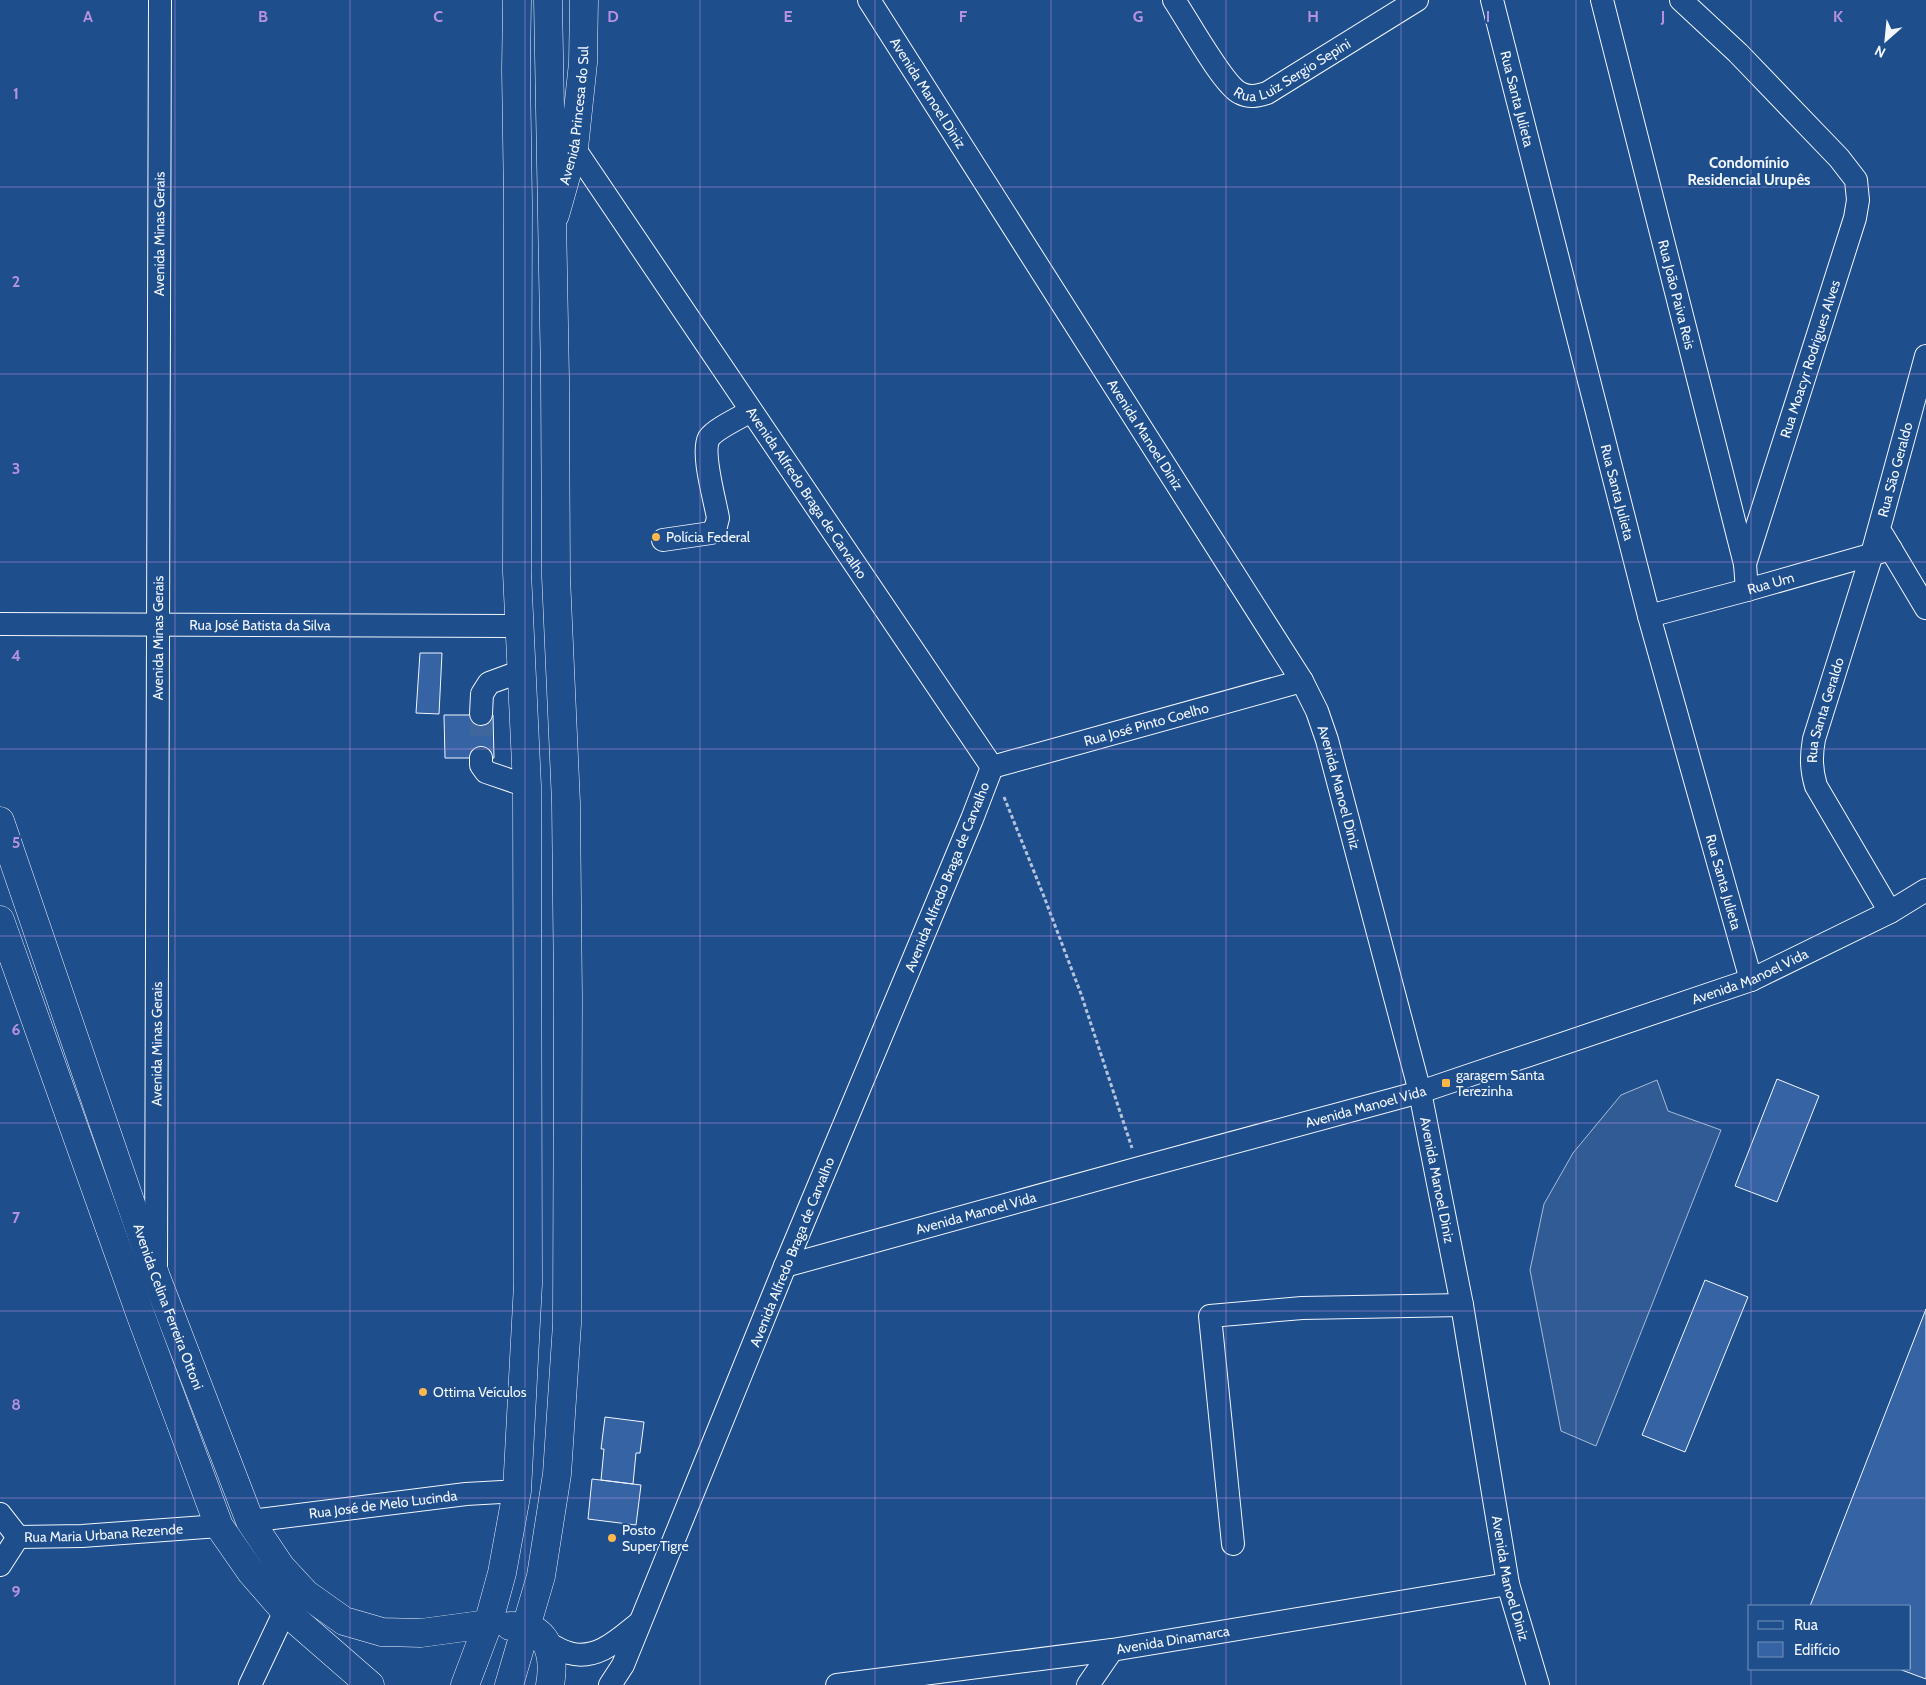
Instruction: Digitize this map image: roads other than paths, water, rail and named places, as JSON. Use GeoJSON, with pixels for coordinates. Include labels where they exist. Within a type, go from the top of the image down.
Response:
{"type":"FeatureCollection","features":[{"type":"Feature","properties":{"kind":"main road"},"geometry":{"type":"LineString","coordinates":[[503,0],[516,70]]}},
{"type":"Feature","properties":{"kind":"main road"},"geometry":{"type":"LineString","coordinates":[[465,1685],[488,1624],[502,1572],[517,1491],[528,1284],[527,786],[517,572],[518,203],[516,70],[518,0]]}},
{"type":"Feature","properties":{"kind":"main road"},"geometry":{"type":"LineString","coordinates":[[510,1685],[537,1635],[541,1576],[557,1474],[567,1324],[568,997],[566,803],[556,577],[555,378],[548,0]]}},
{"type":"Feature","properties":{"kind":"main road","name":"Avenida Princesa do Sul"},"geometry":{"type":"LineString","coordinates":[[552,227],[574,148],[583,63],[584,0]]}},
{"type":"Feature","properties":{"kind":"main road","name":"Avenida Celina Ferreira Ottoni"},"geometry":{"type":"LineString","coordinates":[[0,821],[156,1277],[250,1521],[281,1567],[306,1594],[344,1621],[382,1632],[421,1633],[488,1624],[537,1635]]}},
{"type":"Feature","properties":{"kind":"main road","name":"Avenida Celina Ferreira Ottoni"},"geometry":{"type":"LineString","coordinates":[[0,920],[141,1316],[220,1526],[251,1572],[285,1611],[370,1685]]}},
{"type":"Feature","properties":{"kind":"main road"},"geometry":{"type":"LineString","coordinates":[[537,1635],[552,1658],[550,1685]]}},
{"type":"Feature","properties":{"kind":"street","name":"Avenida Minas Gerais"},"geometry":{"type":"LineString","coordinates":[[156,1277],[160,0]]}},
{"type":"Feature","properties":{"kind":"street","name":"Avenida Manoel Diniz"},"geometry":{"type":"LineString","coordinates":[[869,0],[1302,682],[1317,711],[1327,740],[1420,1092],[1462,1305],[1508,1584],[1538,1685]]}},
{"type":"Feature","properties":{"kind":"street","name":"Rua Luiz Sergio Sepini"},"geometry":{"type":"LineString","coordinates":[[1174,0],[1225,79],[1238,92],[1252,97],[1267,94],[1417,0]]}},
{"type":"Feature","properties":{"kind":"street","name":"Rua Santa Julieta"},"geometry":{"type":"LineString","coordinates":[[1492,0],[1649,616],[1751,980]]}},
{"type":"Feature","properties":{"kind":"street","name":"Rua João Paiva Reis"},"geometry":{"type":"LineString","coordinates":[[1602,0],[1745,564],[1747,590]]}},
{"type":"Feature","properties":{"kind":"street","name":"Rua Moacyr Rodrigues Alves"},"geometry":{"type":"LineString","coordinates":[[1681,0],[1738,53],[1839,158],[1856,180],[1858,200],[1855,218],[1745,564]]}},
{"type":"Feature","properties":{"kind":"street","name":"Avenida Alfredo Braga de Carvalho"},"geometry":{"type":"LineString","coordinates":[[574,148],[992,767],[785,1266],[623,1665],[610,1685]]}},
{"type":"Feature","properties":{"kind":"street","name":"Rua São Geraldo"},"geometry":{"type":"LineString","coordinates":[[1882,551],[1879,529],[1926,356]]}},
{"type":"Feature","properties":{"kind":"street"},"geometry":{"type":"LineString","coordinates":[[663,540],[711,533],[716,526],[718,518],[706,445],[710,436],[751,411]]}},
{"type":"Feature","properties":{"kind":"street","name":"Rua Um"},"geometry":{"type":"LineString","coordinates":[[1649,616],[1882,551]]}},
{"type":"Feature","properties":{"kind":"street"},"geometry":{"type":"LineString","coordinates":[[1882,551],[1926,608]]}},
{"type":"Feature","properties":{"kind":"street","name":"Rua Santa Geraldo"},"geometry":{"type":"LineString","coordinates":[[1882,551],[1814,739],[1811,756],[1816,786],[1890,912]]}},
{"type":"Feature","properties":{"kind":"street","name":"Rua José Batista da Silva"},"geometry":{"type":"LineString","coordinates":[[0,624],[519,626]]}},
{"type":"Feature","properties":{"kind":"street"},"geometry":{"type":"LineString","coordinates":[[481,714],[482,694],[488,683],[522,670]]}},
{"type":"Feature","properties":{"kind":"street","name":"Rua José Pinto Coelho"},"geometry":{"type":"LineString","coordinates":[[992,767],[1302,682]]}},
{"type":"Feature","properties":{"kind":"street"},"geometry":{"type":"LineString","coordinates":[[481,758],[481,765],[486,772],[527,786]]}},
{"type":"Feature","properties":{"kind":"street","name":"Avenida Manoel Vida"},"geometry":{"type":"LineString","coordinates":[[785,1266],[1420,1092],[1751,980],[1890,912],[1926,890]]}},
{"type":"Feature","properties":{"kind":"street"},"geometry":{"type":"LineString","coordinates":[[1233,1544],[1210,1316],[1302,1308],[1462,1305]]}},
{"type":"Feature","properties":{"kind":"street","name":"Rua José de Melo Lucinda"},"geometry":{"type":"LineString","coordinates":[[250,1521],[466,1494],[517,1491]]}},
{"type":"Feature","properties":{"kind":"street","name":"Rua Maria Urbana Rezende"},"geometry":{"type":"LineString","coordinates":[[0,1514],[18,1537],[82,1536],[220,1526]]}},
{"type":"Feature","properties":{"kind":"street"},"geometry":{"type":"LineString","coordinates":[[0,1566],[18,1537]]}},
{"type":"Feature","properties":{"kind":"street","name":"Avenida Dinamarca"},"geometry":{"type":"LineString","coordinates":[[837,1685],[1112,1650],[1508,1584]]}},
{"type":"Feature","properties":{"kind":"street"},"geometry":{"type":"LineString","coordinates":[[250,1685],[285,1611]]}},
{"type":"Feature","properties":{"kind":"street","name":"Avenida Alfredo Braga de Carvalho"},"geometry":{"type":"LineString","coordinates":[[537,1635],[568,1653],[582,1655],[596,1653],[613,1643],[640,1622]]}},
{"type":"Feature","properties":{"kind":"street"},"geometry":{"type":"LineString","coordinates":[[1088,1685],[1112,1650]]}},
{"type":"Feature","properties":{"kind":"tunnel"},"geometry":{"type":"LineString","coordinates":[[481,714],[481,758]]}},
{"type":"Feature","properties":{"kind":"place","name":"Polícia Federal"},"geometry":{"type":"Point","coordinates":[656,537]}},
{"type":"Feature","properties":{"kind":"place","name":"garagem Santa Terezinha"},"geometry":{"type":"Point","coordinates":[1446,1083]}},
{"type":"Feature","properties":{"kind":"place","name":"Ottima Veículos"},"geometry":{"type":"Point","coordinates":[423,1392]}},
{"type":"Feature","properties":{"kind":"place","name":"Posto Super Tigre"},"geometry":{"type":"Point","coordinates":[612,1538]}},
{"type":"Feature","properties":{"kind":"district","name":"Condomínio Residencial Urupês"},"geometry":{"type":"Point","coordinates":[1749,172]}}]}
